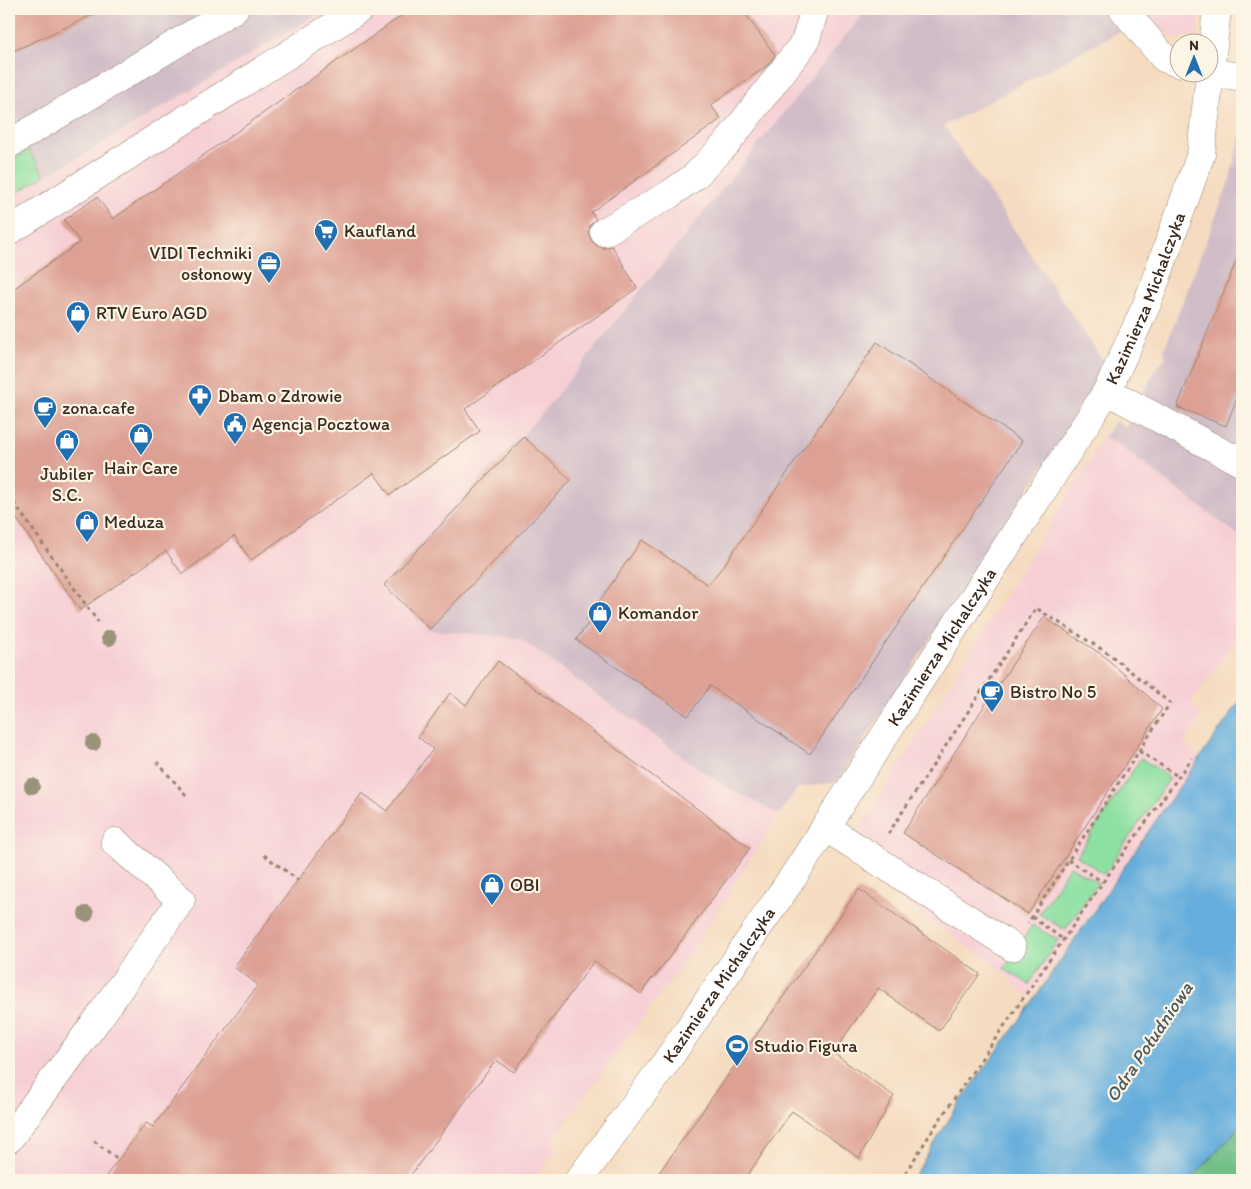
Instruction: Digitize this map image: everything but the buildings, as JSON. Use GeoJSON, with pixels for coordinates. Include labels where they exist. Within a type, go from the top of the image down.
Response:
{"type":"FeatureCollection","features":[{"type":"Feature","properties":{"kind":"street"},"geometry":{"type":"LineString","coordinates":[[9,144],[21,127],[234,9]]}},
{"type":"Feature","properties":{"kind":"street"},"geometry":{"type":"LineString","coordinates":[[9,231],[360,9]]}},
{"type":"Feature","properties":{"kind":"street"},"geometry":{"type":"LineString","coordinates":[[604,232],[670,194],[695,176],[727,143],[805,42],[815,9]]}},
{"type":"Feature","properties":{"kind":"street"},"geometry":{"type":"LineString","coordinates":[[1124,9],[1164,58],[1168,59]]}},
{"type":"Feature","properties":{"kind":"street","name":"Kazimierza Michalczyka"},"geometry":{"type":"LineString","coordinates":[[1214,32],[1217,9]]}},
{"type":"Feature","properties":{"kind":"street"},"geometry":{"type":"LineString","coordinates":[[1218,73],[1242,77]]}},
{"type":"Feature","properties":{"kind":"street","name":"Kazimierza Michalczyka"},"geometry":{"type":"LineString","coordinates":[[579,1180],[666,1062],[792,879],[1107,391],[1147,304],[1201,154],[1209,82]]}},
{"type":"Feature","properties":{"kind":"street"},"geometry":{"type":"LineString","coordinates":[[1107,391],[1153,416],[1241,458]]}},
{"type":"Feature","properties":{"kind":"street"},"geometry":{"type":"LineString","coordinates":[[825,827],[1012,947]]}},
{"type":"Feature","properties":{"kind":"street"},"geometry":{"type":"LineString","coordinates":[[9,1139],[98,1019],[181,900],[115,842]]}},
{"type":"Feature","properties":{"kind":"path"},"geometry":{"type":"LineString","coordinates":[[9,496],[98,622]]}},
{"type":"Feature","properties":{"kind":"path"},"geometry":{"type":"LineString","coordinates":[[872,858],[1036,608],[1109,654],[1170,703],[1012,947]]}},
{"type":"Feature","properties":{"kind":"path"},"geometry":{"type":"LineString","coordinates":[[1139,751],[1179,777]]}},
{"type":"Feature","properties":{"kind":"path"},"geometry":{"type":"LineString","coordinates":[[901,1180],[934,1128],[1192,758]]}},
{"type":"Feature","properties":{"kind":"path"},"geometry":{"type":"LineString","coordinates":[[157,762],[187,796]]}},
{"type":"Feature","properties":{"kind":"path"},"geometry":{"type":"LineString","coordinates":[[264,854],[298,880]]}},
{"type":"Feature","properties":{"kind":"path"},"geometry":{"type":"LineString","coordinates":[[1068,860],[1104,882]]}},
{"type":"Feature","properties":{"kind":"path"},"geometry":{"type":"LineString","coordinates":[[1032,917],[1064,940]]}},
{"type":"Feature","properties":{"kind":"path"},"geometry":{"type":"LineString","coordinates":[[94,1141],[119,1160]]}},
{"type":"Feature","properties":{"kind":"path"},"geometry":{"type":"LineString","coordinates":[[1233,1180],[1242,1171]]}},
{"type":"Feature","properties":{"kind":"shaded area"},"geometry":{"type":"Polygon","coordinates":[[[9,9],[326,9],[9,197],[9,9]]]}},
{"type":"Feature","properties":{"kind":"shaded area"},"geometry":{"type":"Polygon","coordinates":[[[327,9],[860,9],[863,14],[541,415],[382,585],[429,630],[519,638],[719,783],[779,814],[694,948],[555,1137],[555,1151],[533,1180],[9,1180],[9,197],[327,9]]]}},
{"type":"Feature","properties":{"kind":"shaded area"},"geometry":{"type":"Polygon","coordinates":[[[860,9],[1100,9],[1120,31],[944,126],[1105,364],[1065,433],[837,782],[798,788],[779,814],[719,783],[519,638],[429,630],[382,585],[541,415],[863,14],[860,9]]]}},
{"type":"Feature","properties":{"kind":"shaded area"},"geometry":{"type":"Polygon","coordinates":[[[1143,9],[1201,9],[1198,32],[1168,32],[1168,34],[1143,9]]]}},
{"type":"Feature","properties":{"kind":"shaded area"},"geometry":{"type":"Polygon","coordinates":[[[1242,127],[1242,538],[1116,443],[1104,437],[1115,421],[1126,428],[1155,369],[1166,357],[1164,350],[1230,179],[1242,127]]]}},
{"type":"Feature","properties":{"kind":"shaded area"},"geometry":{"type":"Polygon","coordinates":[[[1104,437],[1116,443],[1242,538],[1242,630],[1190,705],[1203,714],[1183,743],[1201,756],[1031,998],[991,962],[861,874],[843,856],[1104,437]]]}},
{"type":"Feature","properties":{"kind":"green space"},"geometry":{"type":"Polygon","coordinates":[[[29,150],[45,176],[9,197],[9,162],[29,150]]]}},
{"type":"Feature","properties":{"kind":"green space"},"geometry":{"type":"Polygon","coordinates":[[[1141,758],[1170,778],[1104,874],[1077,856],[1141,758]]]}},
{"type":"Feature","properties":{"kind":"green space"},"geometry":{"type":"Polygon","coordinates":[[[1070,866],[1098,883],[1065,930],[1039,914],[1070,866]]]}},
{"type":"Feature","properties":{"kind":"green space"},"geometry":{"type":"Polygon","coordinates":[[[1032,925],[1058,940],[1029,984],[1004,969],[1032,925]]]}},
{"type":"Feature","properties":{"kind":"green space"},"geometry":{"type":"Polygon","coordinates":[[[1242,1124],[1242,1180],[1190,1180],[1242,1124]]]}},
{"type":"Feature","properties":{"kind":"water","name":"Odra Południowa"},"geometry":{"type":"Polygon","coordinates":[[[1242,698],[1242,1124],[1190,1180],[912,1180],[959,1103],[1019,1021],[1242,698]]]}},
{"type":"Feature","properties":{"kind":"place","name":"Kaufland"},"geometry":{"type":"Point","coordinates":[326,252]}},
{"type":"Feature","properties":{"kind":"place","name":"VIDI Techniki osłonowy"},"geometry":{"type":"Point","coordinates":[269,284]}},
{"type":"Feature","properties":{"kind":"place","name":"RTV Euro AGD"},"geometry":{"type":"Point","coordinates":[78,334]}},
{"type":"Feature","properties":{"kind":"place","name":"Dbam o Zdrowie"},"geometry":{"type":"Point","coordinates":[200,417]}},
{"type":"Feature","properties":{"kind":"place","name":"zona.cafe"},"geometry":{"type":"Point","coordinates":[45,429]}},
{"type":"Feature","properties":{"kind":"place","name":"Agencja Pocztowa"},"geometry":{"type":"Point","coordinates":[235,445]}},
{"type":"Feature","properties":{"kind":"place","name":"Hair Care"},"geometry":{"type":"Point","coordinates":[141,456]}},
{"type":"Feature","properties":{"kind":"place","name":"Jubiler S.C."},"geometry":{"type":"Point","coordinates":[67,462]}},
{"type":"Feature","properties":{"kind":"place","name":"Meduza"},"geometry":{"type":"Point","coordinates":[87,543]}},
{"type":"Feature","properties":{"kind":"place","name":"Komandor"},"geometry":{"type":"Point","coordinates":[600,634]}},
{"type":"Feature","properties":{"kind":"place","name":"Bistro No 5"},"geometry":{"type":"Point","coordinates":[992,713]}},
{"type":"Feature","properties":{"kind":"place","name":"OBI"},"geometry":{"type":"Point","coordinates":[492,906]}},
{"type":"Feature","properties":{"kind":"place","name":"Studio Figura"},"geometry":{"type":"Point","coordinates":[737,1067]}}]}
